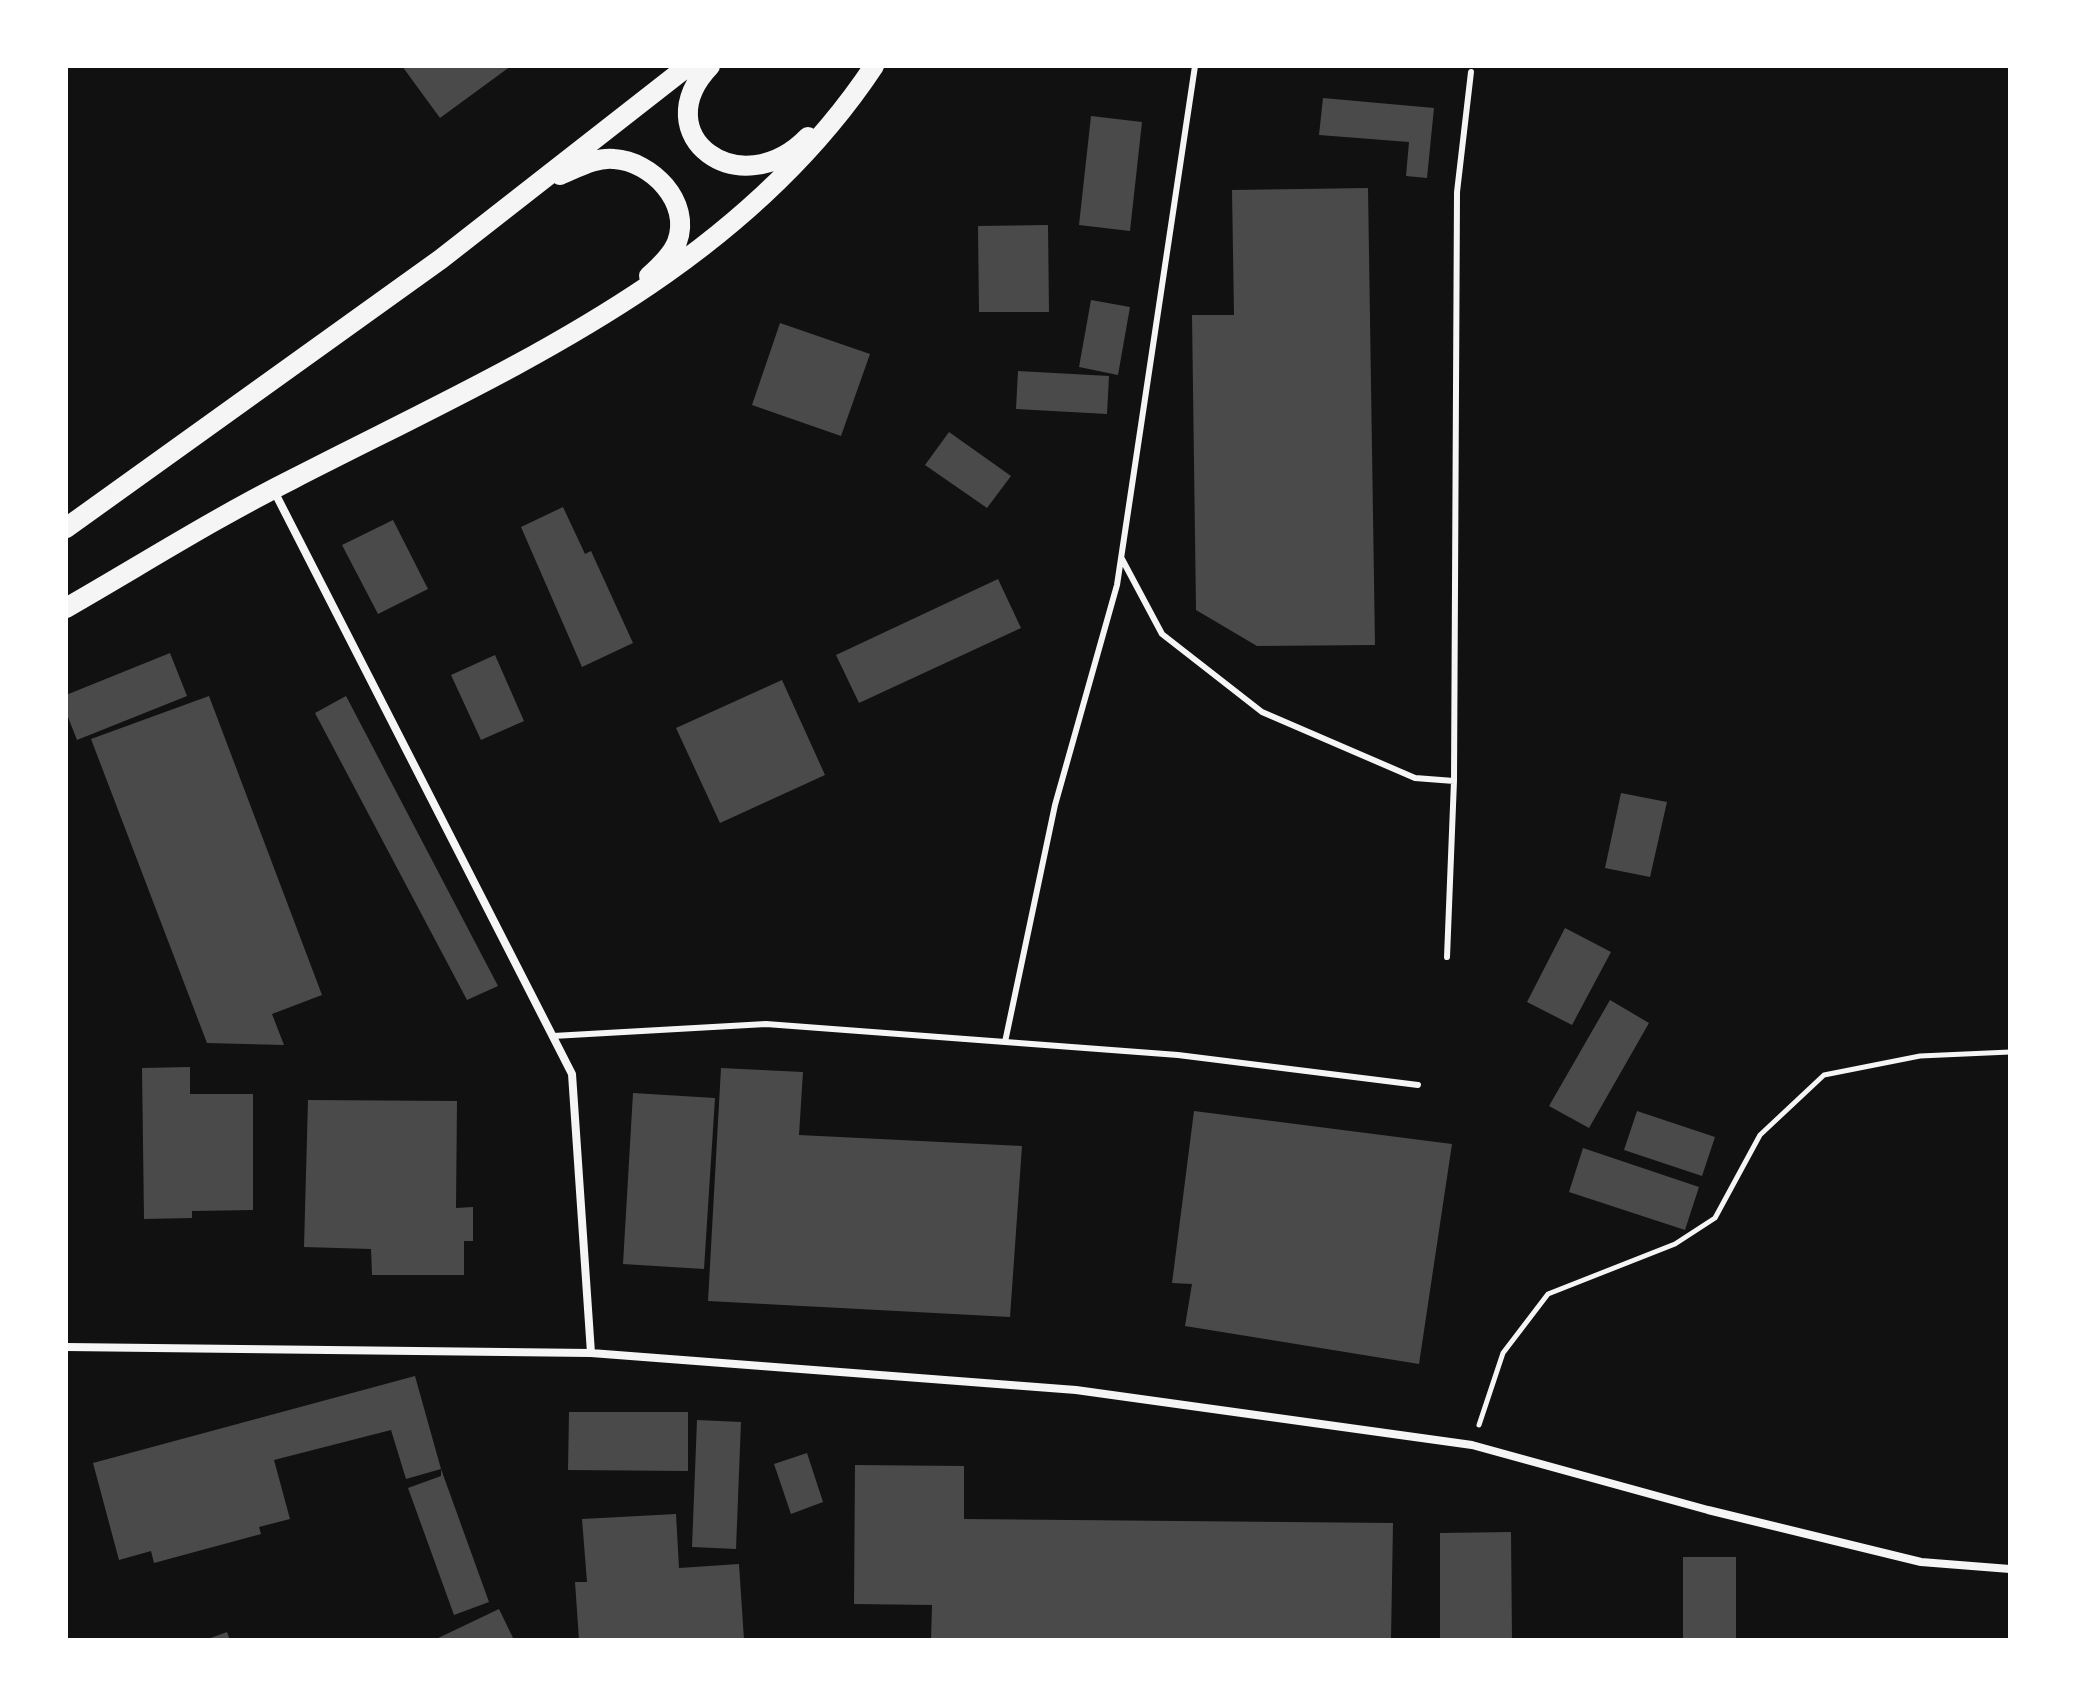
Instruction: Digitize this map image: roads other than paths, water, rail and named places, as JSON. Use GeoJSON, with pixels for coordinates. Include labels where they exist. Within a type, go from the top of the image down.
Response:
{"type":"FeatureCollection","features":[{"type":"Feature","properties":{"kind":"main road"},"geometry":{"type":"LineString","coordinates":[[66,528],[441,259],[688,66]]}},
{"type":"Feature","properties":{"kind":"main road"},"geometry":{"type":"LineString","coordinates":[[710,66],[700,77],[689,105],[691,131],[703,152],[723,164],[748,167],[776,160],[802,143],[870,72]]}},
{"type":"Feature","properties":{"kind":"main road"},"geometry":{"type":"LineString","coordinates":[[66,608],[273,489],[577,334],[696,254],[755,205],[823,135],[870,72]]}},
{"type":"Feature","properties":{"kind":"main road"},"geometry":{"type":"LineString","coordinates":[[517,199],[568,171],[612,158],[643,165],[661,180],[673,199],[678,223],[677,242],[656,270],[577,334]]}},
{"type":"Feature","properties":{"kind":"street"},"geometry":{"type":"LineString","coordinates":[[273,489],[572,1074],[591,1353]]}},
{"type":"Feature","properties":{"kind":"street"},"geometry":{"type":"LineString","coordinates":[[66,1347],[591,1353],[1076,1390],[1472,1445],[1708,1510],[1921,1562],[2010,1569]]}},
{"type":"Feature","properties":{"kind":"lane"},"geometry":{"type":"LineString","coordinates":[[1005,1042],[1055,805],[1122,559],[1195,66]]}},
{"type":"Feature","properties":{"kind":"lane"},"geometry":{"type":"LineString","coordinates":[[1447,957],[1454,781],[1457,192],[1471,72]]}},
{"type":"Feature","properties":{"kind":"lane"},"geometry":{"type":"LineString","coordinates":[[1122,559],[1162,634],[1262,712],[1415,778],[1454,781]]}},
{"type":"Feature","properties":{"kind":"lane"},"geometry":{"type":"LineString","coordinates":[[553,1036],[766,1024],[1178,1055],[1418,1085]]}}]}
